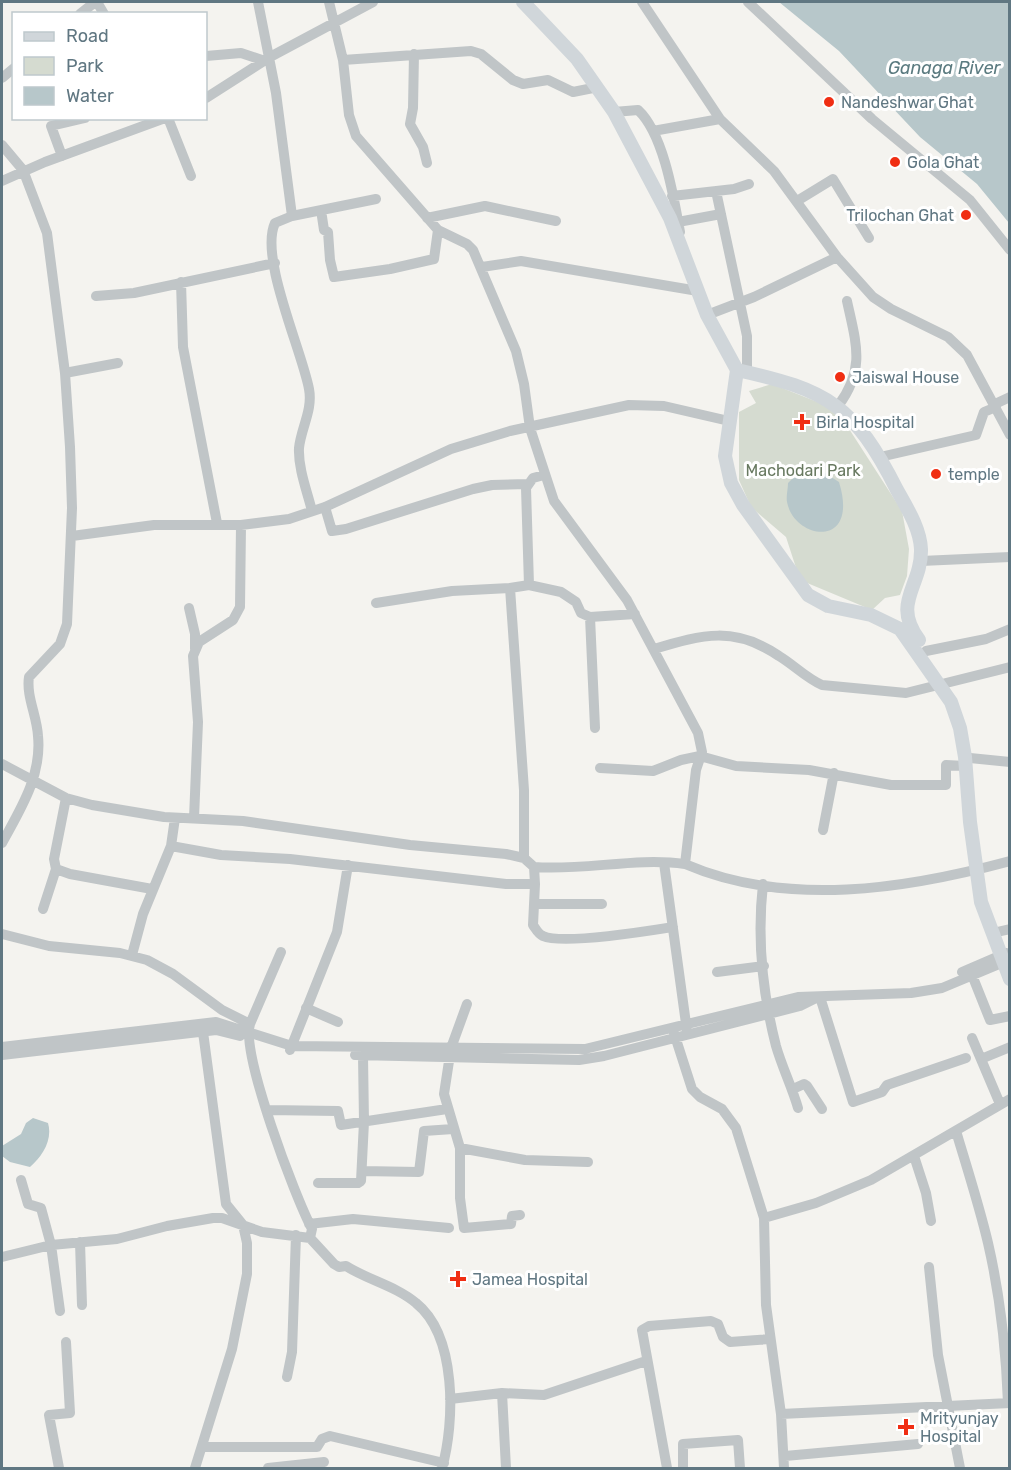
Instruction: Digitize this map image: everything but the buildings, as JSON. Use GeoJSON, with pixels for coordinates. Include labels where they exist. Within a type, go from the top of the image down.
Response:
{"type":"FeatureCollection","features":[{"type":"Feature","properties":{"kind":"main road"},"geometry":{"type":"LineString","coordinates":[[523,2],[577,59],[614,112],[670,218],[707,315],[742,371],[790,382],[838,406],[880,457],[919,534],[921,561],[911,589],[906,613],[910,628],[944,683],[960,728],[968,762],[981,902],[1005,958]]}},
{"type":"Feature","properties":{"kind":"main road"},"geometry":{"type":"LineString","coordinates":[[742,371],[729,421],[725,456],[731,483],[743,505],[801,587],[828,606],[871,615],[900,629],[944,683]]}},
{"type":"Feature","properties":{"kind":"main road"},"geometry":{"type":"LineString","coordinates":[[871,615],[890,613],[898,608],[911,589]]}},
{"type":"Feature","properties":{"kind":"main road"},"geometry":{"type":"LineString","coordinates":[[979,869],[1003,930],[1005,958],[1010,979]]}},
{"type":"Feature","properties":{"kind":"street"},"geometry":{"type":"LineString","coordinates":[[83,12],[96,2]]}},
{"type":"Feature","properties":{"kind":"street"},"geometry":{"type":"LineString","coordinates":[[258,2],[292,216]]}},
{"type":"Feature","properties":{"kind":"street"},"geometry":{"type":"LineString","coordinates":[[328,2],[336,24],[343,60],[349,115],[356,136],[438,230],[467,244],[482,267],[516,351],[524,384],[530,428],[544,475],[564,518],[601,562],[635,614],[698,733],[702,745],[685,864]]}},
{"type":"Feature","properties":{"kind":"street"},"geometry":{"type":"LineString","coordinates":[[207,97],[268,59],[373,2]]}},
{"type":"Feature","properties":{"kind":"street"},"geometry":{"type":"LineString","coordinates":[[642,2],[720,120],[774,171],[837,257],[873,297],[959,346],[1010,435]]}},
{"type":"Feature","properties":{"kind":"street"},"geometry":{"type":"LineString","coordinates":[[748,2],[872,119],[970,200],[1010,250]]}},
{"type":"Feature","properties":{"kind":"street"},"geometry":{"type":"LineString","coordinates":[[343,60],[477,52],[513,80],[523,84],[548,80],[573,92],[597,87]]}},
{"type":"Feature","properties":{"kind":"street"},"geometry":{"type":"LineString","coordinates":[[207,56],[241,53],[268,59]]}},
{"type":"Feature","properties":{"kind":"street"},"geometry":{"type":"LineString","coordinates":[[414,54],[413,108],[410,124],[423,147],[427,163]]}},
{"type":"Feature","properties":{"kind":"street"},"geometry":{"type":"LineString","coordinates":[[614,112],[638,110],[653,131],[672,196],[683,248]]}},
{"type":"Feature","properties":{"kind":"street"},"geometry":{"type":"LineString","coordinates":[[62,156],[51,126],[76,120]]}},
{"type":"Feature","properties":{"kind":"street"},"geometry":{"type":"LineString","coordinates":[[2,181],[23,170],[161,120]]}},
{"type":"Feature","properties":{"kind":"street"},"geometry":{"type":"LineString","coordinates":[[167,120],[191,176]]}},
{"type":"Feature","properties":{"kind":"street"},"geometry":{"type":"LineString","coordinates":[[653,131],[720,120]]}},
{"type":"Feature","properties":{"kind":"street"},"geometry":{"type":"LineString","coordinates":[[2,145],[23,170],[47,233],[65,373],[72,536],[64,635],[60,644],[29,677],[29,691],[39,737],[34,779],[2,843]]}},
{"type":"Feature","properties":{"kind":"street"},"geometry":{"type":"LineString","coordinates":[[797,201],[833,179],[869,238]]}},
{"type":"Feature","properties":{"kind":"street"},"geometry":{"type":"LineString","coordinates":[[672,196],[716,191],[749,184]]}},
{"type":"Feature","properties":{"kind":"street"},"geometry":{"type":"LineString","coordinates":[[716,191],[747,336],[742,371]]}},
{"type":"Feature","properties":{"kind":"street"},"geometry":{"type":"LineString","coordinates":[[312,511],[299,451],[309,412],[309,389],[290,328],[275,263],[273,227],[279,220],[292,216],[376,199]]}},
{"type":"Feature","properties":{"kind":"street"},"geometry":{"type":"LineString","coordinates":[[428,218],[485,206],[555,221]]}},
{"type":"Feature","properties":{"kind":"street"},"geometry":{"type":"LineString","coordinates":[[321,210],[324,230],[328,232],[334,277],[390,269],[434,259],[438,230]]}},
{"type":"Feature","properties":{"kind":"street"},"geometry":{"type":"LineString","coordinates":[[678,222],[720,214]]}},
{"type":"Feature","properties":{"kind":"street"},"geometry":{"type":"LineString","coordinates":[[707,315],[739,303],[837,257]]}},
{"type":"Feature","properties":{"kind":"street"},"geometry":{"type":"LineString","coordinates":[[482,267],[521,261],[698,291]]}},
{"type":"Feature","properties":{"kind":"street"},"geometry":{"type":"LineString","coordinates":[[96,296],[134,293],[275,263]]}},
{"type":"Feature","properties":{"kind":"street"},"geometry":{"type":"LineString","coordinates":[[181,282],[183,348],[216,524]]}},
{"type":"Feature","properties":{"kind":"street"},"geometry":{"type":"LineString","coordinates":[[838,406],[851,389],[859,355],[847,301]]}},
{"type":"Feature","properties":{"kind":"street"},"geometry":{"type":"LineString","coordinates":[[65,373],[118,363]]}},
{"type":"Feature","properties":{"kind":"street"},"geometry":{"type":"LineString","coordinates":[[880,457],[976,435],[984,412],[1010,397]]}},
{"type":"Feature","properties":{"kind":"street"},"geometry":{"type":"LineString","coordinates":[[72,536],[154,525],[241,525],[289,519],[325,507],[452,449],[510,431],[612,409],[643,404],[664,406],[729,421]]}},
{"type":"Feature","properties":{"kind":"street"},"geometry":{"type":"LineString","coordinates":[[529,585],[528,484],[533,478],[544,475]]}},
{"type":"Feature","properties":{"kind":"street"},"geometry":{"type":"LineString","coordinates":[[325,507],[332,531],[346,530],[473,489],[528,484]]}},
{"type":"Feature","properties":{"kind":"street"},"geometry":{"type":"LineString","coordinates":[[195,650],[206,637],[233,620],[240,607],[241,525]]}},
{"type":"Feature","properties":{"kind":"street"},"geometry":{"type":"LineString","coordinates":[[921,561],[1010,557]]}},
{"type":"Feature","properties":{"kind":"street"},"geometry":{"type":"LineString","coordinates":[[376,603],[430,594],[529,585],[561,592],[576,602],[581,613],[590,617],[635,614]]}},
{"type":"Feature","properties":{"kind":"street"},"geometry":{"type":"LineString","coordinates":[[510,588],[524,790],[524,858]]}},
{"type":"Feature","properties":{"kind":"street"},"geometry":{"type":"LineString","coordinates":[[189,608],[195,650],[198,722],[194,818]]}},
{"type":"Feature","properties":{"kind":"street"},"geometry":{"type":"LineString","coordinates":[[590,617],[595,728]]}},
{"type":"Feature","properties":{"kind":"street"},"geometry":{"type":"LineString","coordinates":[[926,651],[986,639],[1010,629]]}},
{"type":"Feature","properties":{"kind":"street"},"geometry":{"type":"LineString","coordinates":[[654,649],[700,636],[728,635],[769,649],[822,685],[906,693],[1010,667]]}},
{"type":"Feature","properties":{"kind":"street"},"geometry":{"type":"LineString","coordinates":[[600,768],[653,771],[681,760],[700,756],[736,766],[834,773],[891,785],[946,785],[946,765],[968,762],[1010,762]]}},
{"type":"Feature","properties":{"kind":"street"},"geometry":{"type":"LineString","coordinates":[[2,764],[66,798],[92,806],[175,818],[264,824],[524,858],[534,867],[581,868],[624,863],[685,864],[716,876],[763,884],[869,889],[979,869],[1010,861]]}},
{"type":"Feature","properties":{"kind":"street"},"geometry":{"type":"LineString","coordinates":[[823,830],[834,773]]}},
{"type":"Feature","properties":{"kind":"street"},"geometry":{"type":"LineString","coordinates":[[43,909],[56,869],[54,859],[66,798]]}},
{"type":"Feature","properties":{"kind":"street"},"geometry":{"type":"LineString","coordinates":[[132,955],[152,889],[171,846],[175,818]]}},
{"type":"Feature","properties":{"kind":"street"},"geometry":{"type":"LineString","coordinates":[[171,846],[227,855],[348,865],[477,881],[535,884]]}},
{"type":"Feature","properties":{"kind":"street"},"geometry":{"type":"LineString","coordinates":[[664,863],[687,1029]]}},
{"type":"Feature","properties":{"kind":"street"},"geometry":{"type":"LineString","coordinates":[[291,1048],[337,932],[348,865]]}},
{"type":"Feature","properties":{"kind":"street"},"geometry":{"type":"LineString","coordinates":[[534,867],[533,926],[537,932],[549,937],[608,935],[673,927]]}},
{"type":"Feature","properties":{"kind":"street"},"geometry":{"type":"LineString","coordinates":[[56,869],[70,874],[152,889]]}},
{"type":"Feature","properties":{"kind":"street"},"geometry":{"type":"LineString","coordinates":[[763,884],[761,911],[768,1009],[777,1049],[798,1108]]}},
{"type":"Feature","properties":{"kind":"street"},"geometry":{"type":"LineString","coordinates":[[535,904],[602,904]]}},
{"type":"Feature","properties":{"kind":"street"},"geometry":{"type":"LineString","coordinates":[[2,934],[49,946],[132,955],[173,974],[248,1032]]}},
{"type":"Feature","properties":{"kind":"street"},"geometry":{"type":"LineString","coordinates":[[281,952],[248,1032],[268,1110],[290,1179],[312,1228],[310,1238]]}},
{"type":"Feature","properties":{"kind":"street"},"geometry":{"type":"LineString","coordinates":[[2,1047],[212,1022],[223,1023],[291,1048],[363,1056],[585,1049],[687,1029],[768,1009],[798,998],[942,988],[1005,958]]}},
{"type":"Feature","properties":{"kind":"street"},"geometry":{"type":"LineString","coordinates":[[927,990],[940,981],[1005,958]]}},
{"type":"Feature","properties":{"kind":"street"},"geometry":{"type":"LineString","coordinates":[[717,972],[764,966]]}},
{"type":"Feature","properties":{"kind":"street"},"geometry":{"type":"LineString","coordinates":[[972,975],[990,1020],[1010,1016]]}},
{"type":"Feature","properties":{"kind":"street"},"geometry":{"type":"LineString","coordinates":[[820,997],[853,1102],[882,1092],[886,1085],[966,1058]]}},
{"type":"Feature","properties":{"kind":"street"},"geometry":{"type":"LineString","coordinates":[[467,1004],[451,1053],[444,1094],[460,1148],[460,1198],[464,1228],[511,1224],[512,1216],[520,1215]]}},
{"type":"Feature","properties":{"kind":"street"},"geometry":{"type":"LineString","coordinates":[[306,1008],[338,1022]]}},
{"type":"Feature","properties":{"kind":"street"},"geometry":{"type":"LineString","coordinates":[[2,1055],[216,1030],[248,1032]]}},
{"type":"Feature","properties":{"kind":"street"},"geometry":{"type":"LineString","coordinates":[[195,1468],[232,1349],[244,1295],[248,1260],[243,1226],[226,1204],[203,1032]]}},
{"type":"Feature","properties":{"kind":"street"},"geometry":{"type":"LineString","coordinates":[[674,1032],[692,1089],[700,1097],[722,1109],[736,1128],[764,1218],[770,1339],[781,1414],[784,1468]]}},
{"type":"Feature","properties":{"kind":"street"},"geometry":{"type":"LineString","coordinates":[[764,1218],[834,1196],[914,1156],[1005,1102],[972,1038]]}},
{"type":"Feature","properties":{"kind":"street"},"geometry":{"type":"LineString","coordinates":[[981,1059],[1010,1047]]}},
{"type":"Feature","properties":{"kind":"street"},"geometry":{"type":"LineString","coordinates":[[291,1048],[451,1053]]}},
{"type":"Feature","properties":{"kind":"street"},"geometry":{"type":"LineString","coordinates":[[318,1183],[358,1183],[362,1171],[364,1122],[363,1056]]}},
{"type":"Feature","properties":{"kind":"street"},"geometry":{"type":"LineString","coordinates":[[793,1089],[804,1084],[807,1086],[822,1109]]}},
{"type":"Feature","properties":{"kind":"street"},"geometry":{"type":"LineString","coordinates":[[268,1110],[338,1111],[341,1125],[447,1109]]}},
{"type":"Feature","properties":{"kind":"street"},"geometry":{"type":"LineString","coordinates":[[362,1171],[419,1172],[424,1131],[453,1129]]}},
{"type":"Feature","properties":{"kind":"street"},"geometry":{"type":"LineString","coordinates":[[781,1414],[948,1408],[1009,1403],[1004,1338],[992,1263],[956,1131]]}},
{"type":"Feature","properties":{"kind":"street"},"geometry":{"type":"LineString","coordinates":[[460,1148],[525,1160],[588,1162]]}},
{"type":"Feature","properties":{"kind":"street"},"geometry":{"type":"LineString","coordinates":[[914,1156],[926,1194],[931,1221]]}},
{"type":"Feature","properties":{"kind":"street"},"geometry":{"type":"LineString","coordinates":[[21,1180],[28,1204],[40,1206],[51,1245],[60,1311]]}},
{"type":"Feature","properties":{"kind":"street"},"geometry":{"type":"LineString","coordinates":[[2,1257],[51,1245],[126,1237],[202,1219],[222,1218],[262,1232],[310,1238],[339,1268],[346,1266],[403,1294],[425,1312],[433,1324],[445,1360],[451,1420],[443,1466],[330,1436],[322,1439],[317,1447]]}},
{"type":"Feature","properties":{"kind":"street"},"geometry":{"type":"LineString","coordinates":[[309,1224],[353,1219],[449,1228]]}},
{"type":"Feature","properties":{"kind":"street"},"geometry":{"type":"LineString","coordinates":[[287,1377],[292,1352],[296,1235]]}},
{"type":"Feature","properties":{"kind":"street"},"geometry":{"type":"LineString","coordinates":[[80,1242],[82,1305]]}},
{"type":"Feature","properties":{"kind":"street"},"geometry":{"type":"LineString","coordinates":[[929,1267],[938,1355],[960,1468]]}},
{"type":"Feature","properties":{"kind":"street"},"geometry":{"type":"LineString","coordinates":[[667,1468],[642,1330],[649,1326],[711,1322],[718,1324],[723,1337],[730,1342],[770,1339]]}},
{"type":"Feature","properties":{"kind":"street"},"geometry":{"type":"LineString","coordinates":[[59,1468],[49,1415],[70,1413],[66,1342]]}},
{"type":"Feature","properties":{"kind":"street"},"geometry":{"type":"LineString","coordinates":[[450,1399],[502,1393],[544,1395],[646,1361]]}},
{"type":"Feature","properties":{"kind":"street"},"geometry":{"type":"LineString","coordinates":[[502,1393],[506,1468]]}},
{"type":"Feature","properties":{"kind":"street"},"geometry":{"type":"LineString","coordinates":[[683,1468],[683,1444],[738,1440],[740,1468]]}},
{"type":"Feature","properties":{"kind":"street"},"geometry":{"type":"LineString","coordinates":[[784,1456],[918,1444]]}},
{"type":"Feature","properties":{"kind":"street"},"geometry":{"type":"LineString","coordinates":[[203,1447],[317,1447]]}},
{"type":"Feature","properties":{"kind":"street"},"geometry":{"type":"LineString","coordinates":[[268,1468],[326,1465],[317,1447]]}},
{"type":"Feature","properties":{"kind":"green space","name":"Machodari Park"},"geometry":{"type":"Polygon","coordinates":[[[772,384],[825,405],[842,418],[902,511],[909,549],[907,576],[900,595],[885,598],[872,610],[800,580],[786,537],[751,507],[739,480],[739,412],[756,403],[749,391],[772,384]]]}},
{"type":"Feature","properties":{"kind":"water","name":"Ganaga River"},"geometry":{"type":"Polygon","coordinates":[[[779,2],[1009,2],[1009,223],[977,184],[920,137],[839,51],[779,2]]]}},
{"type":"Feature","properties":{"kind":"water"},"geometry":{"type":"Polygon","coordinates":[[[797,467],[800,471],[820,470],[839,482],[843,504],[841,519],[834,528],[824,532],[812,530],[792,515],[787,502],[788,483],[794,477],[791,473],[797,467]]]}},
{"type":"Feature","properties":{"kind":"water"},"geometry":{"type":"Polygon","coordinates":[[[33,1118],[48,1123],[49,1136],[45,1148],[30,1167],[10,1162],[2,1156],[2,1146],[21,1134],[26,1123],[33,1118]]]}},
{"type":"Feature","properties":{"kind":"place","name":"Nandeshwar Ghat"},"geometry":{"type":"Point","coordinates":[829,102]}},
{"type":"Feature","properties":{"kind":"place","name":"Gola Ghat"},"geometry":{"type":"Point","coordinates":[895,162]}},
{"type":"Feature","properties":{"kind":"place","name":"Trilochan Ghat"},"geometry":{"type":"Point","coordinates":[966,215]}},
{"type":"Feature","properties":{"kind":"place","name":"Jaiswal House"},"geometry":{"type":"Point","coordinates":[840,377]}},
{"type":"Feature","properties":{"kind":"place","name":"Birla Hospital"},"geometry":{"type":"Point","coordinates":[802,422]}},
{"type":"Feature","properties":{"kind":"place","name":"temple"},"geometry":{"type":"Point","coordinates":[936,474]}},
{"type":"Feature","properties":{"kind":"place","name":"Jamea Hospital"},"geometry":{"type":"Point","coordinates":[458,1279]}},
{"type":"Feature","properties":{"kind":"place","name":"Mrityunjay Hospital"},"geometry":{"type":"Point","coordinates":[906,1427]}}]}
